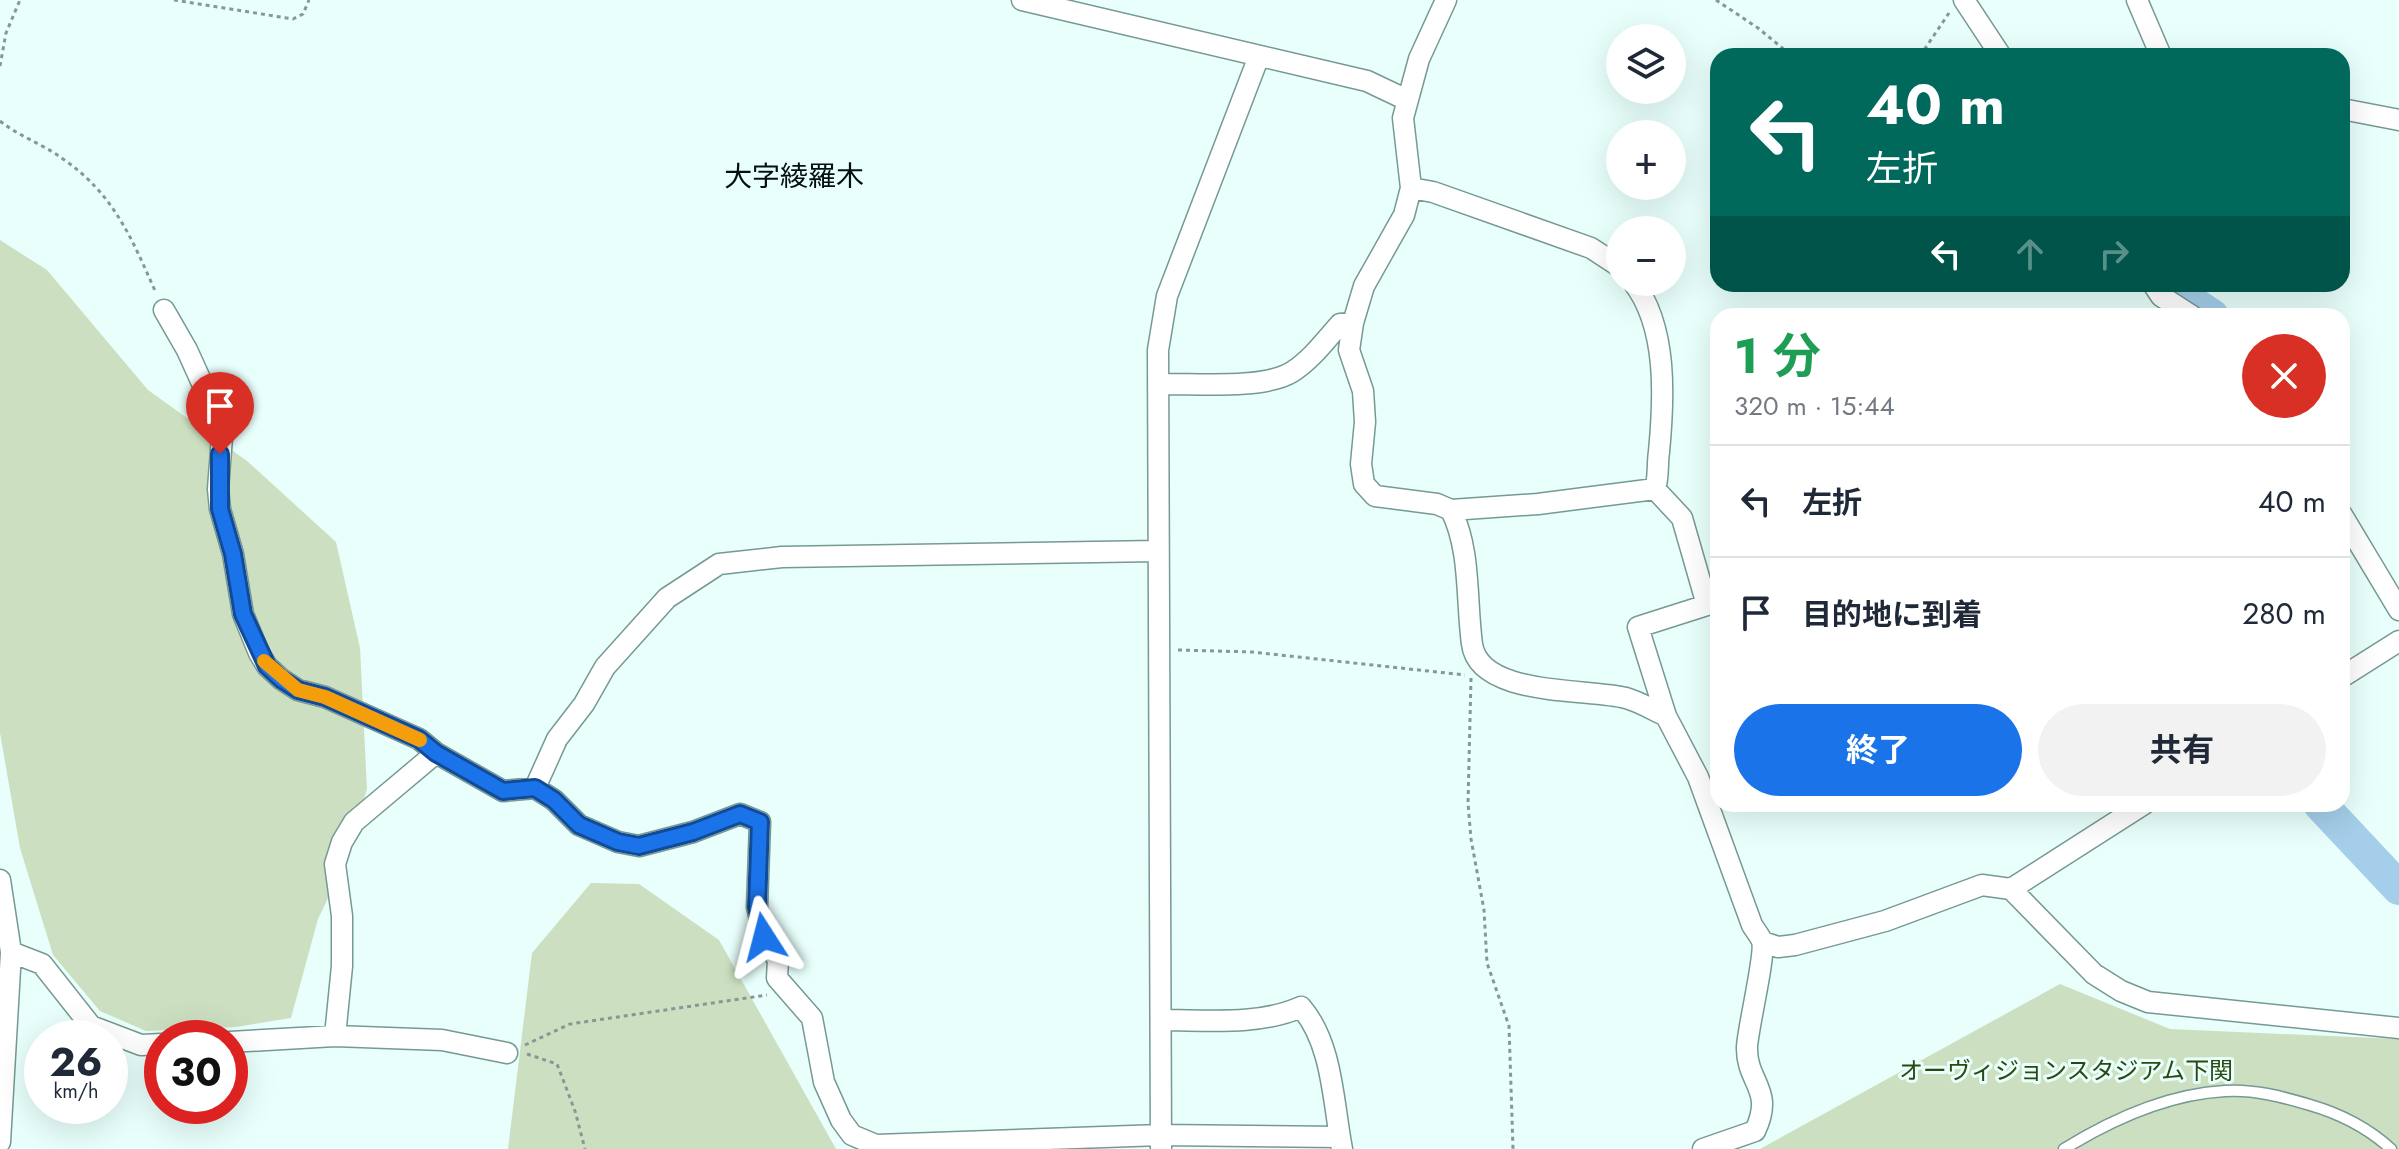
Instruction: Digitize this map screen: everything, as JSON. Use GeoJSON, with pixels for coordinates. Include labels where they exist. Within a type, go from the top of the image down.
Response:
{"type":"FeatureCollection","features":[{"type":"Feature","properties":{"kind":"street"},"geometry":{"type":"LineString","coordinates":[[1022,0],[1367,81],[1407,100]]}},
{"type":"Feature","properties":{"kind":"street"},"geometry":{"type":"LineString","coordinates":[[1446,0],[1419,59],[1403,118],[1405,148],[1411,169],[1411,188],[1404,215],[1364,286],[1353,323],[1349,350],[1363,391],[1365,422],[1361,464],[1364,484],[1375,496],[1437,504],[1451,510],[1538,504],[1655,489]]}},
{"type":"Feature","properties":{"kind":"street"},"geometry":{"type":"LineString","coordinates":[[2137,0],[2158,48]]}},
{"type":"Feature","properties":{"kind":"street"},"geometry":{"type":"LineString","coordinates":[[1957,6],[1994,48]]}},
{"type":"Feature","properties":{"kind":"street"},"geometry":{"type":"LineString","coordinates":[[1161,1142],[1158,350],[1167,296],[1259,56]]}},
{"type":"Feature","properties":{"kind":"street"},"geometry":{"type":"LineString","coordinates":[[2350,111],[2399,120]]}},
{"type":"Feature","properties":{"kind":"street"},"geometry":{"type":"LineString","coordinates":[[1411,188],[1433,192],[1591,248],[1606,258]]}},
{"type":"Feature","properties":{"kind":"street"},"geometry":{"type":"LineString","coordinates":[[2158,292],[2180,308]]}},
{"type":"Feature","properties":{"kind":"street"},"geometry":{"type":"LineString","coordinates":[[1640,296],[1650,315],[1663,374],[1663,416],[1655,489],[1682,518],[1707,605],[1638,627],[1666,716],[1698,777],[1710,810]]}},
{"type":"Feature","properties":{"kind":"street"},"geometry":{"type":"LineString","coordinates":[[164,310],[187,350],[216,414],[222,437],[218,489],[220,509],[233,554],[243,614],[267,666],[298,690],[325,697],[419,739],[436,753],[503,791],[535,788],[554,800],[579,825],[618,842],[639,846],[693,832],[740,814],[760,822],[757,907],[764,937],[778,960],[777,978],[812,1018],[824,1082],[841,1120],[852,1135],[876,1145],[1341,1143],[1321,1040],[1313,1021],[1301,1007],[1282,1015],[1256,1019],[1161,1020]]}},
{"type":"Feature","properties":{"kind":"street"},"geometry":{"type":"LineString","coordinates":[[1158,384],[1266,381],[1289,374],[1307,361],[1340,324],[1353,323]]}},
{"type":"Feature","properties":{"kind":"street"},"geometry":{"type":"LineString","coordinates":[[1451,510],[1460,529],[1472,649],[1484,666],[1499,677],[1529,685],[1625,698],[1666,716]]}},
{"type":"Feature","properties":{"kind":"street"},"geometry":{"type":"LineString","coordinates":[[2350,528],[2399,610]]}},
{"type":"Feature","properties":{"kind":"street"},"geometry":{"type":"LineString","coordinates":[[535,788],[557,739],[584,704],[605,667],[667,598],[719,564],[782,557],[1157,551]]}},
{"type":"Feature","properties":{"kind":"street"},"geometry":{"type":"LineString","coordinates":[[2350,672],[2399,641]]}},
{"type":"Feature","properties":{"kind":"street"},"geometry":{"type":"LineString","coordinates":[[335,1036],[342,928],[335,864],[342,842],[354,822],[436,753]]}},
{"type":"Feature","properties":{"kind":"street"},"geometry":{"type":"LineString","coordinates":[[1711,812],[1752,925],[1763,942],[1778,947],[1885,921],[1982,885],[2011,889],[2094,974],[2121,991],[2148,1002],[2399,1028]]}},
{"type":"Feature","properties":{"kind":"street"},"geometry":{"type":"LineString","coordinates":[[2011,889],[2131,812]]}},
{"type":"Feature","properties":{"kind":"street"},"geometry":{"type":"LineString","coordinates":[[0,880],[11,952],[0,1142]]}},
{"type":"Feature","properties":{"kind":"street"},"geometry":{"type":"LineString","coordinates":[[1703,1149],[1755,1131],[1761,1118],[1764,1095],[1747,1052],[1763,942]]}},
{"type":"Feature","properties":{"kind":"street"},"geometry":{"type":"LineString","coordinates":[[11,952],[42,964],[91,1026],[144,1045]]}},
{"type":"Feature","properties":{"kind":"street"},"geometry":{"type":"LineString","coordinates":[[248,1041],[335,1036],[442,1040],[507,1053]]}},
{"type":"Feature","properties":{"kind":"lane"},"geometry":{"type":"LineString","coordinates":[[2064,1149],[2103,1126],[2169,1101],[2225,1091],[2276,1095],[2327,1110],[2369,1129],[2391,1149]]}},
{"type":"Feature","properties":{"kind":"path"},"geometry":{"type":"LineString","coordinates":[[0,66],[6,33],[20,0]]}},
{"type":"Feature","properties":{"kind":"path"},"geometry":{"type":"LineString","coordinates":[[174,0],[293,19],[303,14],[309,0]]}},
{"type":"Feature","properties":{"kind":"path"},"geometry":{"type":"LineString","coordinates":[[1716,0],[1782,48]]}},
{"type":"Feature","properties":{"kind":"path"},"geometry":{"type":"LineString","coordinates":[[1926,48],[1957,6]]}},
{"type":"Feature","properties":{"kind":"path"},"geometry":{"type":"LineString","coordinates":[[0,121],[67,162],[107,199],[124,222],[164,310]]}},
{"type":"Feature","properties":{"kind":"path"},"geometry":{"type":"LineString","coordinates":[[1158,649],[1252,652],[1471,676],[1468,775],[1471,839],[1484,910],[1487,963],[1509,1026],[1513,1149]]}},
{"type":"Feature","properties":{"kind":"path"},"geometry":{"type":"LineString","coordinates":[[507,1053],[570,1024],[789,992]]}},
{"type":"Feature","properties":{"kind":"path"},"geometry":{"type":"LineString","coordinates":[[507,1053],[532,1054],[557,1064],[585,1149]]}},
{"type":"Feature","properties":{"kind":"green space"},"geometry":{"type":"Polygon","coordinates":[[[0,240],[47,270],[148,390],[247,461],[336,542],[360,648],[367,789],[345,863],[318,919],[291,1018],[248,1025],[248,1020],[144,1020],[144,1030],[128,1023],[128,1020],[100,1011],[53,955],[20,848],[0,733],[0,240]]]}},
{"type":"Feature","properties":{"kind":"green space"},"geometry":{"type":"Polygon","coordinates":[[[591,883],[639,884],[719,940],[836,1149],[508,1149],[532,953],[591,883]]]}},
{"type":"Feature","properties":{"kind":"green space","name":"オーヴィジョンスタジアム下関"},"geometry":{"type":"Polygon","coordinates":[[[2060,984],[2170,1029],[2399,1039],[2399,1149],[1760,1149],[2060,984]]]}},
{"type":"Feature","properties":{"kind":"waterway"},"geometry":{"type":"LineString","coordinates":[[2178,292],[2200,308]]}},
{"type":"Feature","properties":{"kind":"waterway"},"geometry":{"type":"LineString","coordinates":[[2328,812],[2399,888]]}},
{"type":"Feature","properties":{"kind":"slow traffic"},"geometry":{"type":"LineString","coordinates":[[264,661],[281,679],[298,690],[325,697],[420,740]]}},
{"type":"Feature","properties":{"kind":"district","name":"大字綾羅木"},"geometry":{"type":"Point","coordinates":[794,176]}},
{"type":"Feature","properties":{"kind":"route"},"geometry":{"type":"LineString","coordinates":[[220,454],[220,509],[233,554],[243,614],[259,653],[281,679],[298,690],[325,697],[419,739],[436,753],[503,791],[535,788],[554,800],[579,825],[618,842],[639,846],[693,832],[740,814],[760,822],[757,907],[764,937]]}}]}
